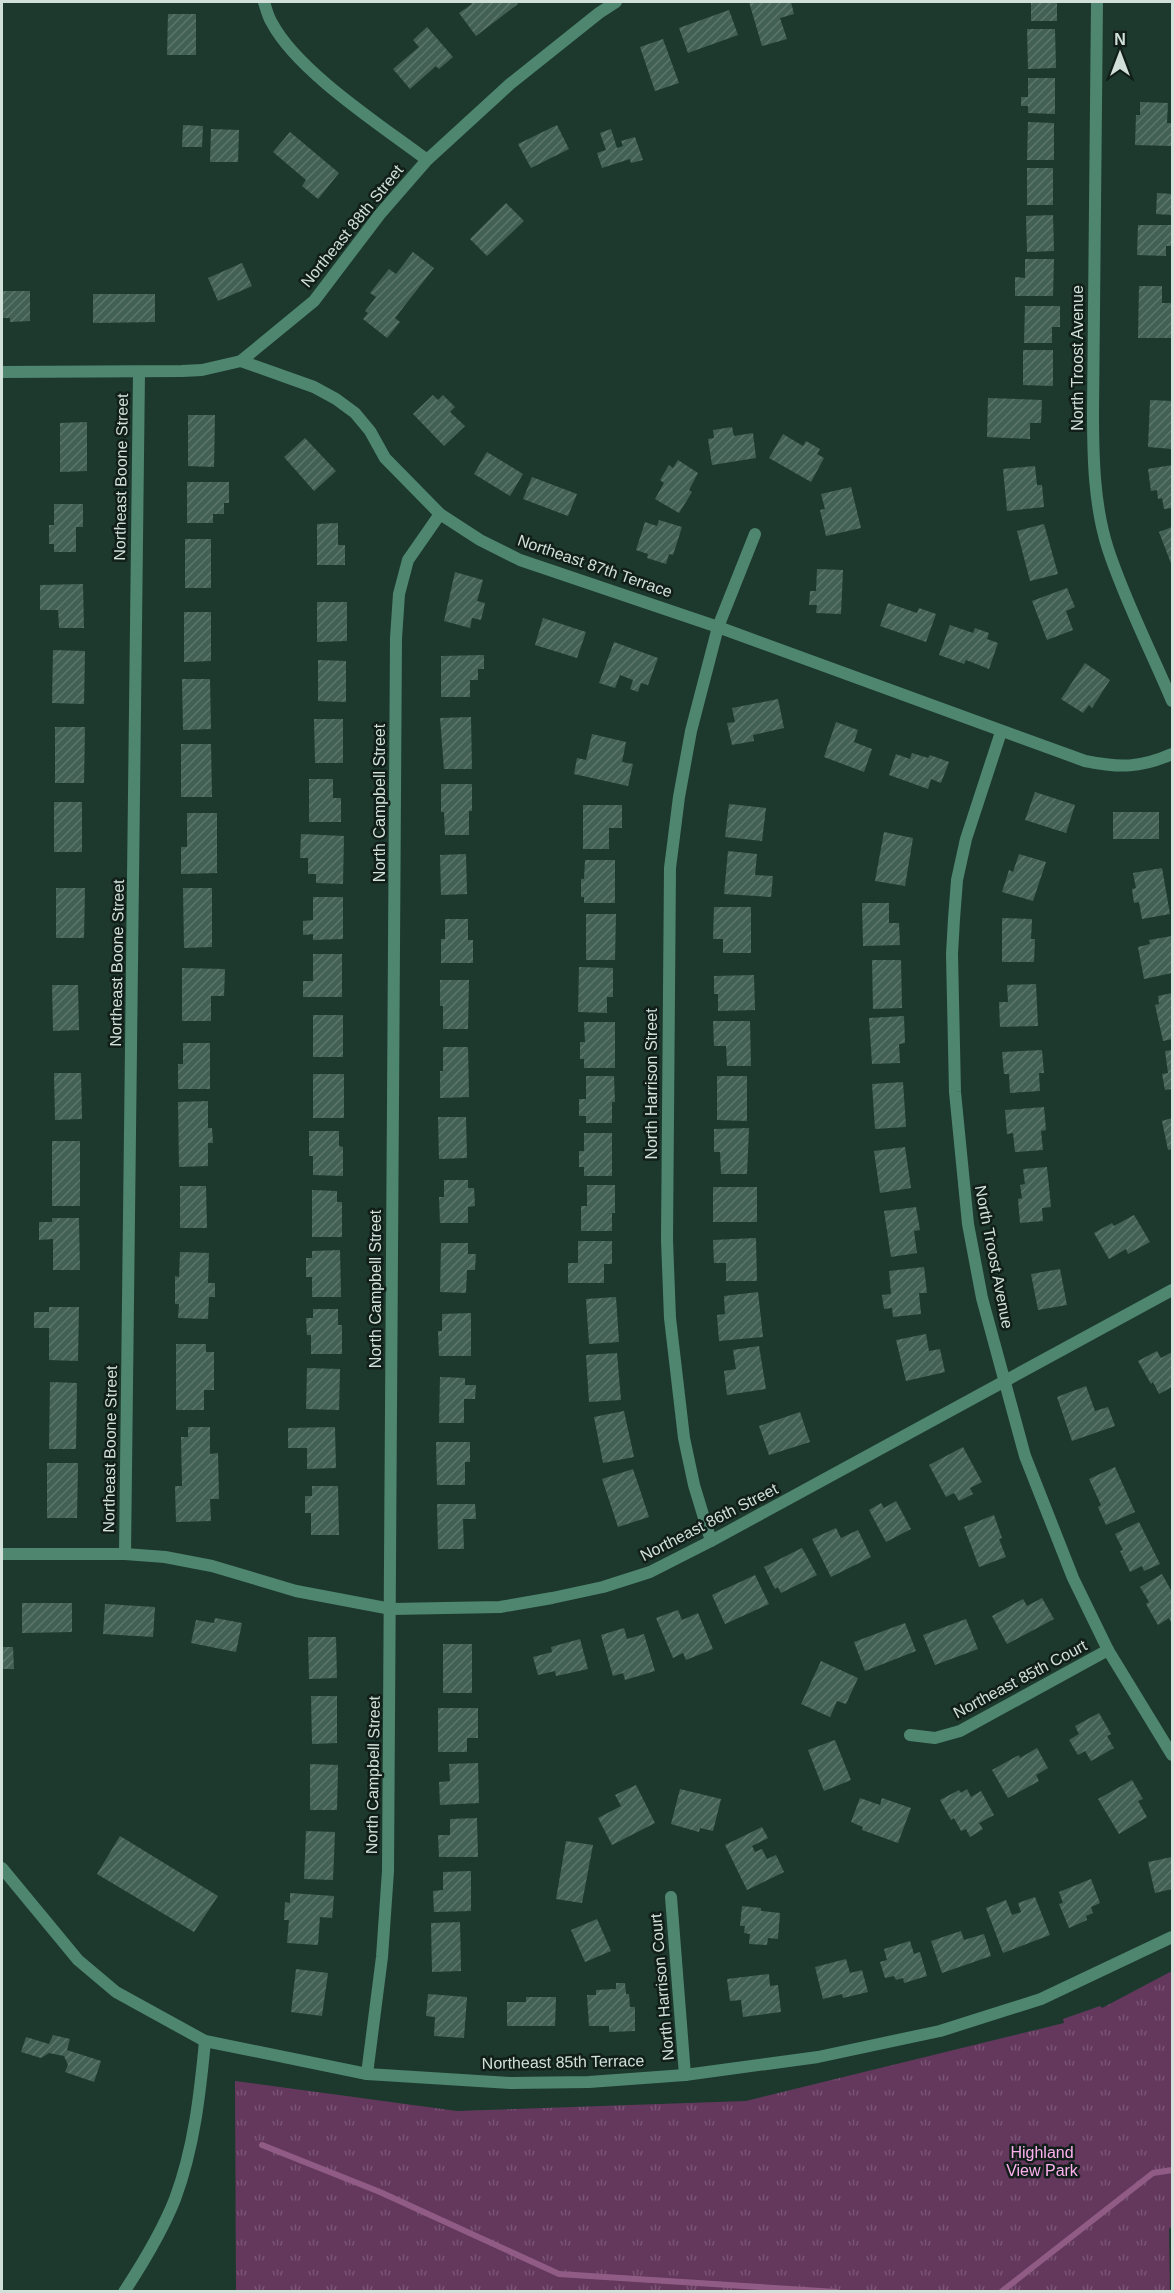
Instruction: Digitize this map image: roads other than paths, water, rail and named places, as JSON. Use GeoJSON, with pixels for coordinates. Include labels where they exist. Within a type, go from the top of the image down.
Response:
{"type":"FeatureCollection","features":[{"type":"Feature","properties":{"kind":"street"},"geometry":{"type":"LineString","coordinates":[[264,2],[272,23],[292,51],[326,83],[427,160]]}},
{"type":"Feature","properties":{"kind":"street","name":"Northeast 88th Street"},"geometry":{"type":"LineString","coordinates":[[2,372],[202,370],[241,361],[314,301],[380,214],[427,160],[510,84],[616,2]]}},
{"type":"Feature","properties":{"kind":"street","name":"North Troost Avenue"},"geometry":{"type":"LineString","coordinates":[[1097,2],[1093,448],[1099,504],[1108,548],[1173,701]]}},
{"type":"Feature","properties":{"kind":"street","name":"Northeast 87th Terrace"},"geometry":{"type":"LineString","coordinates":[[241,361],[314,387],[336,399],[355,413],[370,431],[385,458],[440,514],[480,540],[520,560],[718,627],[1085,761],[1102,765],[1136,766],[1173,754]]}},
{"type":"Feature","properties":{"kind":"street","name":"Northeast Boone Street"},"geometry":{"type":"LineString","coordinates":[[125,1554],[139,372]]}},
{"type":"Feature","properties":{"kind":"street","name":"North Campbell Street"},"geometry":{"type":"LineString","coordinates":[[367,2074],[382,1957],[388,1871],[396,638],[399,594],[408,560],[440,514]]}},
{"type":"Feature","properties":{"kind":"street"},"geometry":{"type":"LineString","coordinates":[[718,627],[755,534]]}},
{"type":"Feature","properties":{"kind":"street","name":"North Harrison Street"},"geometry":{"type":"LineString","coordinates":[[711,1541],[694,1485],[684,1438],[670,1318],[666,1240],[668,915],[670,868],[679,797],[691,731],[718,627]]}},
{"type":"Feature","properties":{"kind":"street","name":"North Troost Avenue"},"geometry":{"type":"LineString","coordinates":[[1001,732],[966,839],[957,880],[952,954],[955,1092],[968,1224],[982,1298],[1024,1456],[1073,1578],[1108,1650],[1173,1755]]}},
{"type":"Feature","properties":{"kind":"street","name":"Northeast 86th Street"},"geometry":{"type":"LineString","coordinates":[[2,1554],[125,1554],[165,1557],[212,1566],[296,1591],[390,1609],[500,1607],[603,1587],[650,1572],[711,1541],[1173,1290]]}},
{"type":"Feature","properties":{"kind":"street","name":"Northeast 85th Court"},"geometry":{"type":"LineString","coordinates":[[910,1735],[935,1738],[960,1731],[1108,1650]]}},
{"type":"Feature","properties":{"kind":"street","name":"Northeast 85th Terrace"},"geometry":{"type":"LineString","coordinates":[[2,1868],[78,1960],[116,1992],[205,2041],[367,2074],[511,2083],[589,2082],[685,2075],[818,2057],[940,2031],[1041,2000],[1173,1937]]}},
{"type":"Feature","properties":{"kind":"street","name":"North Harrison Court"},"geometry":{"type":"LineString","coordinates":[[671,1897],[685,2075]]}},
{"type":"Feature","properties":{"kind":"street"},"geometry":{"type":"LineString","coordinates":[[124,2292],[144,2262],[175,2200],[190,2150],[200,2095],[205,2041]]}},
{"type":"Feature","properties":{"kind":"waterway"},"geometry":{"type":"LineString","coordinates":[[262,2145],[380,2192],[559,2274],[836,2292]]}},
{"type":"Feature","properties":{"kind":"waterway"},"geometry":{"type":"LineString","coordinates":[[1001,2292],[1153,2173],[1172,2170]]}},
{"type":"Feature","properties":{"kind":"park label","name":"Highland View Park"},"geometry":{"type":"Point","coordinates":[1042,2161]}}]}
